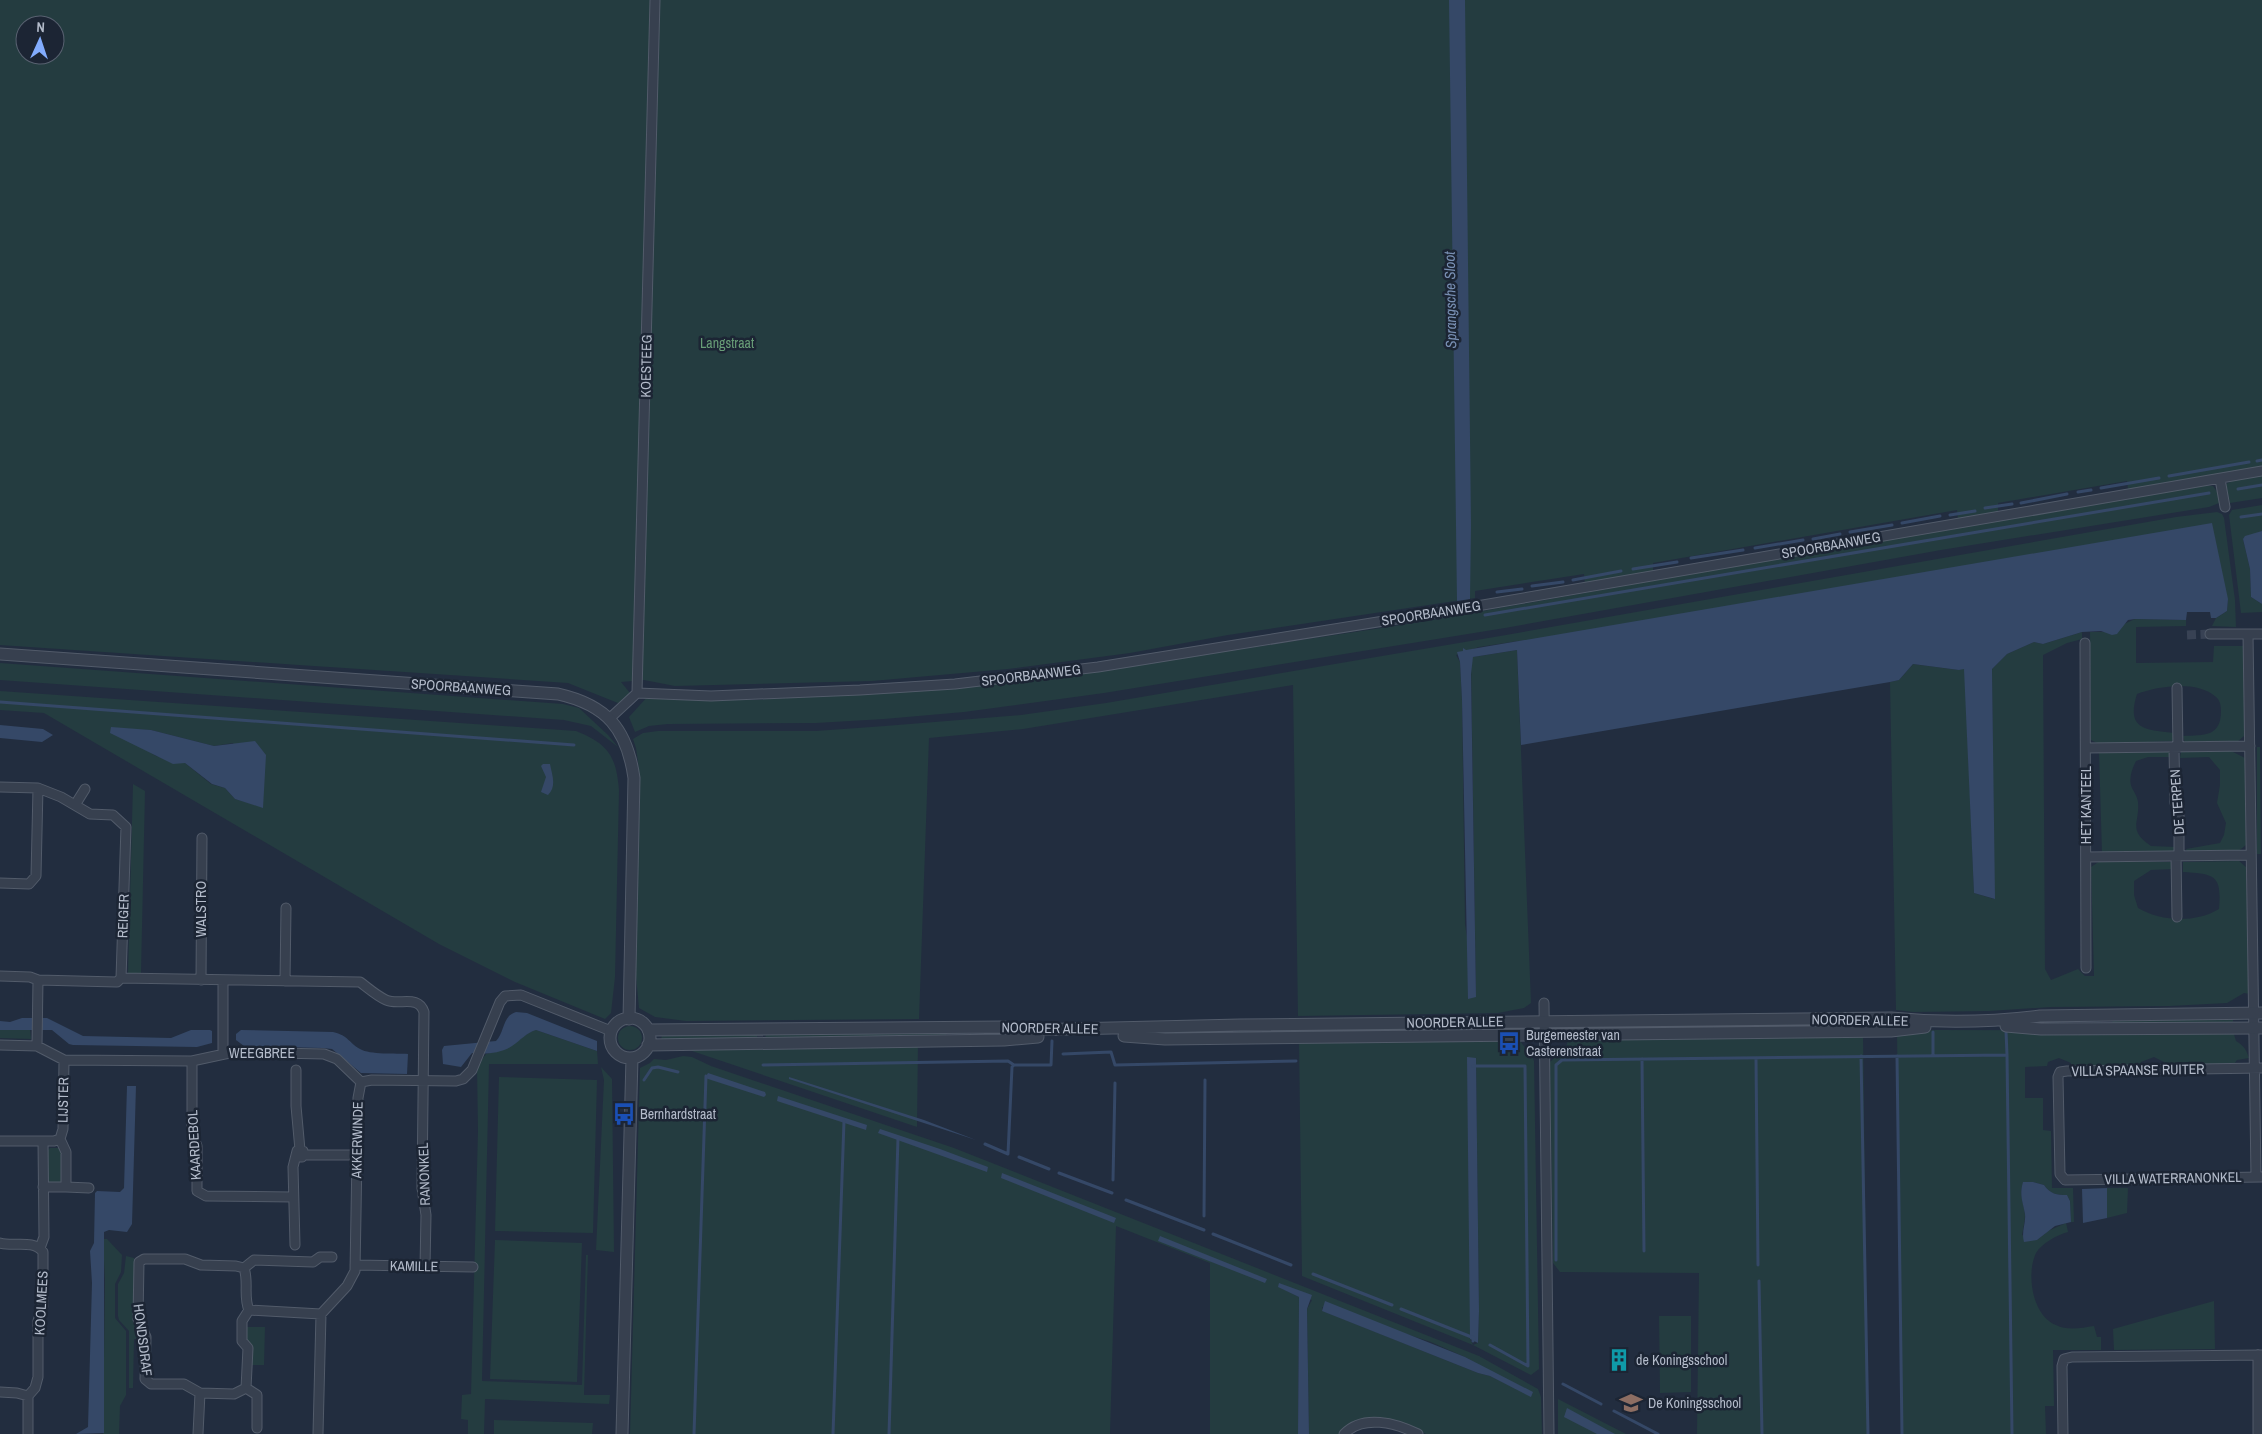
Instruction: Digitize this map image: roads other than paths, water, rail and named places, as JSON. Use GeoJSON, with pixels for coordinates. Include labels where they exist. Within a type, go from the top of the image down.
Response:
{"type":"FeatureCollection","features":[{"type":"Feature","properties":{"kind":"street","name":"KOESTEEG"},"geometry":{"type":"LineString","coordinates":[[637,693],[655,0]]}},
{"type":"Feature","properties":{"kind":"street","name":"SPOORBAANWEG"},"geometry":{"type":"LineString","coordinates":[[637,693],[711,696],[860,690],[956,684],[1098,668],[1477,606],[2262,471]]}},
{"type":"Feature","properties":{"kind":"street"},"geometry":{"type":"LineString","coordinates":[[2220,478],[2225,507]]}},
{"type":"Feature","properties":{"kind":"street"},"geometry":{"type":"LineString","coordinates":[[2210,634],[2262,634]]}},
{"type":"Feature","properties":{"kind":"street","name":"VILLA WATERRANONKEL"},"geometry":{"type":"LineString","coordinates":[[2062,1177],[2065,1180],[2259,1177],[2258,1013],[2252,910],[2248,634]]}},
{"type":"Feature","properties":{"kind":"street","name":"HET KANTEEL"},"geometry":{"type":"LineString","coordinates":[[2085,643],[2086,968]]}},
{"type":"Feature","properties":{"kind":"street","name":"SPOORBAANWEG"},"geometry":{"type":"LineString","coordinates":[[0,654],[558,694],[592,705],[609,719],[624,739],[630,754],[634,778],[629,1019]]}},
{"type":"Feature","properties":{"kind":"street","name":"DE TERPEN"},"geometry":{"type":"LineString","coordinates":[[2177,688],[2175,803],[2179,807],[2177,917]]}},
{"type":"Feature","properties":{"kind":"street"},"geometry":{"type":"LineString","coordinates":[[609,719],[637,693]]}},
{"type":"Feature","properties":{"kind":"street","name":"DE TERPEN"},"geometry":{"type":"LineString","coordinates":[[2086,748],[2250,746]]}},
{"type":"Feature","properties":{"kind":"street","name":"REIGER"},"geometry":{"type":"LineString","coordinates":[[0,786],[38,788],[90,814],[113,815],[126,827],[121,978]]}},
{"type":"Feature","properties":{"kind":"street"},"geometry":{"type":"LineString","coordinates":[[0,883],[29,884],[36,876],[38,788]]}},
{"type":"Feature","properties":{"kind":"street"},"geometry":{"type":"LineString","coordinates":[[75,806],[84,789]]}},
{"type":"Feature","properties":{"kind":"street","name":"WALSTRO"},"geometry":{"type":"LineString","coordinates":[[201,980],[202,838]]}},
{"type":"Feature","properties":{"kind":"street"},"geometry":{"type":"LineString","coordinates":[[2086,857],[2251,856]]}},
{"type":"Feature","properties":{"kind":"street"},"geometry":{"type":"LineString","coordinates":[[285,981],[286,908]]}},
{"type":"Feature","properties":{"kind":"street"},"geometry":{"type":"LineString","coordinates":[[2252,910],[2262,911]]}},
{"type":"Feature","properties":{"kind":"street"},"geometry":{"type":"LineString","coordinates":[[0,976],[30,977],[38,980],[116,982],[121,978],[360,982],[387,1001],[416,1002],[420,1004],[424,1012],[423,1081]]}},
{"type":"Feature","properties":{"kind":"street"},"geometry":{"type":"LineString","coordinates":[[37,1046],[38,980]]}},
{"type":"Feature","properties":{"kind":"street"},"geometry":{"type":"LineString","coordinates":[[223,980],[223,1053]]}},
{"type":"Feature","properties":{"kind":"street","name":"AKKERWINDE"},"geometry":{"type":"LineString","coordinates":[[321,1314],[352,1278],[355,1265],[358,1098],[361,1082],[372,1080],[456,1081],[463,1079],[472,1070],[500,1002],[505,996],[521,995],[611,1031]]}},
{"type":"Feature","properties":{"kind":"street"},"geometry":{"type":"LineString","coordinates":[[1544,1003],[1549,1434]]}},
{"type":"Feature","properties":{"kind":"street","name":"NOORDER ALLEE"},"geometry":{"type":"LineString","coordinates":[[648,1030],[1003,1027],[1028,1030],[1544,1021],[1891,1018],[1915,1020],[2258,1013]]}},
{"type":"Feature","properties":{"kind":"street"},"geometry":{"type":"LineString","coordinates":[[629,1019],[642,1023],[648,1030],[648,1044],[642,1054],[626,1058],[615,1052],[610,1041],[611,1031],[620,1021],[629,1019]]}},
{"type":"Feature","properties":{"kind":"street"},"geometry":{"type":"LineString","coordinates":[[1258,1025],[1258,1037]]}},
{"type":"Feature","properties":{"kind":"street","name":"NOORDER ALLEE"},"geometry":{"type":"LineString","coordinates":[[648,1044],[1004,1040],[1038,1037],[1137,1036],[1166,1039],[1891,1031],[1913,1028],[2019,1026],[2041,1029],[2258,1028]]}},
{"type":"Feature","properties":{"kind":"street"},"geometry":{"type":"LineString","coordinates":[[0,1046],[37,1046],[64,1060]]}},
{"type":"Feature","properties":{"kind":"street","name":"WEEGBREE"},"geometry":{"type":"LineString","coordinates":[[64,1060],[192,1061],[223,1053],[331,1055],[361,1082]]}},
{"type":"Feature","properties":{"kind":"street"},"geometry":{"type":"LineString","coordinates":[[622,1434],[632,1058]]}},
{"type":"Feature","properties":{"kind":"street","name":"LIJSTER"},"geometry":{"type":"LineString","coordinates":[[64,1060],[63,1129],[60,1139],[66,1152],[66,1187]]}},
{"type":"Feature","properties":{"kind":"street","name":"KAARDEBOL"},"geometry":{"type":"LineString","coordinates":[[192,1061],[192,1133],[197,1146],[197,1191],[206,1196],[292,1197]]}},
{"type":"Feature","properties":{"kind":"street","name":"VILLA SPAANSE RUITER"},"geometry":{"type":"LineString","coordinates":[[2062,1177],[2060,1174],[2058,1124],[2058,1077],[2060,1072],[2258,1068]]}},
{"type":"Feature","properties":{"kind":"street"},"geometry":{"type":"LineString","coordinates":[[295,1245],[296,1209],[292,1197],[293,1167],[300,1154],[296,1106],[296,1070]]}},
{"type":"Feature","properties":{"kind":"street","name":"RANONKEL"},"geometry":{"type":"LineString","coordinates":[[423,1081],[422,1188],[426,1215],[425,1266]]}},
{"type":"Feature","properties":{"kind":"street","name":"LIJSTER"},"geometry":{"type":"LineString","coordinates":[[0,1141],[60,1139]]}},
{"type":"Feature","properties":{"kind":"street"},"geometry":{"type":"LineString","coordinates":[[0,1243],[6,1245],[33,1245],[40,1248],[44,1237],[43,1141]]}},
{"type":"Feature","properties":{"kind":"street"},"geometry":{"type":"LineString","coordinates":[[300,1154],[357,1155]]}},
{"type":"Feature","properties":{"kind":"street"},"geometry":{"type":"LineString","coordinates":[[43,1187],[88,1188]]}},
{"type":"Feature","properties":{"kind":"street","name":"KOOLMEES"},"geometry":{"type":"LineString","coordinates":[[28,1434],[28,1396],[35,1388],[38,1377],[38,1321],[43,1306],[43,1252],[40,1248]]}},
{"type":"Feature","properties":{"kind":"street","name":"HONDSDRAF"},"geometry":{"type":"LineString","coordinates":[[246,1388],[234,1394],[200,1393],[184,1384],[151,1384],[145,1379],[146,1337],[138,1319],[139,1262],[144,1259],[185,1260],[201,1264],[244,1268],[254,1260],[314,1262],[320,1257],[332,1257]]}},
{"type":"Feature","properties":{"kind":"street","name":"KAMILLE"},"geometry":{"type":"LineString","coordinates":[[355,1265],[472,1267]]}},
{"type":"Feature","properties":{"kind":"street"},"geometry":{"type":"LineString","coordinates":[[244,1268],[247,1275],[246,1305],[249,1310]]}},
{"type":"Feature","properties":{"kind":"street"},"geometry":{"type":"LineString","coordinates":[[249,1310],[321,1314],[317,1434]]}},
{"type":"Feature","properties":{"kind":"street"},"geometry":{"type":"LineString","coordinates":[[249,1310],[242,1321],[242,1341],[248,1348],[246,1388],[257,1395],[256,1428]]}},
{"type":"Feature","properties":{"kind":"street"},"geometry":{"type":"LineString","coordinates":[[2063,1434],[2062,1366],[2064,1359],[2072,1357],[2260,1355],[2258,1434]]}},
{"type":"Feature","properties":{"kind":"street"},"geometry":{"type":"LineString","coordinates":[[0,1392],[28,1396]]}},
{"type":"Feature","properties":{"kind":"street"},"geometry":{"type":"LineString","coordinates":[[198,1434],[200,1393]]}},
{"type":"Feature","properties":{"kind":"street"},"geometry":{"type":"LineString","coordinates":[[1344,1434],[1350,1428],[1364,1423],[1378,1422],[1401,1427],[1418,1434]]}},
{"type":"Feature","properties":{"kind":"water","name":"Sprangsche Sloot"},"geometry":{"type":"Polygon","coordinates":[[[1449,0],[1465,0],[1471,525],[1470,599],[1457,601],[1449,0]]]}},
{"type":"Feature","properties":{"kind":"water"},"geometry":{"type":"Polygon","coordinates":[[[2212,523],[2228,599],[2227,611],[2216,618],[2211,618],[2210,612],[2187,612],[2186,620],[2128,620],[2117,634],[2112,635],[2101,631],[2082,632],[2043,644],[2034,642],[2007,654],[1992,669],[1995,899],[1974,893],[1964,669],[1913,664],[1899,680],[1890,682],[1521,745],[1517,650],[1473,657],[1471,674],[1476,997],[1468,999],[1462,700],[1460,662],[1457,652],[1463,651],[1463,648],[1466,650],[2212,523]]]}},
{"type":"Feature","properties":{"kind":"water"},"geometry":{"type":"Polygon","coordinates":[[[2262,531],[2262,604],[2251,597],[2250,569],[2243,539],[2245,536],[2262,531]]]}},
{"type":"Feature","properties":{"kind":"water"},"geometry":{"type":"Polygon","coordinates":[[[0,725],[43,729],[53,735],[42,742],[0,738],[0,725]]]}},
{"type":"Feature","properties":{"kind":"water"},"geometry":{"type":"Polygon","coordinates":[[[111,727],[151,730],[214,746],[255,741],[266,755],[263,808],[235,799],[225,788],[212,784],[185,763],[173,764],[110,733],[111,727]]]}},
{"type":"Feature","properties":{"kind":"water"},"geometry":{"type":"Polygon","coordinates":[[[543,764],[550,764],[553,776],[551,792],[548,795],[541,792],[546,777],[541,766],[543,764]]]}},
{"type":"Feature","properties":{"kind":"water"},"geometry":{"type":"Polygon","coordinates":[[[516,1012],[527,1013],[597,1041],[597,1051],[536,1030],[503,1051],[472,1053],[461,1067],[443,1064],[442,1050],[444,1046],[496,1041],[508,1017],[516,1012]]]}},
{"type":"Feature","properties":{"kind":"water"},"geometry":{"type":"Polygon","coordinates":[[[22,1018],[47,1018],[83,1036],[171,1038],[191,1030],[210,1030],[212,1031],[212,1043],[197,1047],[73,1045],[69,1044],[52,1030],[0,1030],[0,1021],[10,1022],[22,1018]]]}},
{"type":"Feature","properties":{"kind":"water"},"geometry":{"type":"Polygon","coordinates":[[[241,1030],[333,1032],[342,1035],[364,1051],[408,1054],[407,1074],[361,1073],[332,1049],[244,1046],[236,1040],[236,1034],[241,1030]]]}},
{"type":"Feature","properties":{"kind":"water"},"geometry":{"type":"Polygon","coordinates":[[[1467,1057],[1476,1058],[1478,1343],[1470,1339],[1467,1057]]]}},
{"type":"Feature","properties":{"kind":"water"},"geometry":{"type":"Polygon","coordinates":[[[708,1073],[765,1092],[766,1095],[764,1097],[705,1078],[708,1073]]]}},
{"type":"Feature","properties":{"kind":"water"},"geometry":{"type":"Polygon","coordinates":[[[789,1077],[924,1120],[976,1140],[789,1079],[789,1077]]]}},
{"type":"Feature","properties":{"kind":"water"},"geometry":{"type":"Polygon","coordinates":[[[127,1086],[136,1086],[132,1224],[127,1232],[109,1230],[104,1232],[104,1433],[76,1434],[88,1427],[92,1283],[90,1251],[94,1243],[95,1193],[97,1191],[120,1192],[124,1188],[127,1086]]]}},
{"type":"Feature","properties":{"kind":"water"},"geometry":{"type":"Polygon","coordinates":[[[778,1096],[867,1125],[866,1130],[777,1101],[778,1096]]]}},
{"type":"Feature","properties":{"kind":"water"},"geometry":{"type":"Polygon","coordinates":[[[880,1129],[988,1167],[987,1172],[878,1133],[880,1129]]]}},
{"type":"Feature","properties":{"kind":"water"},"geometry":{"type":"Polygon","coordinates":[[[1002,1173],[1116,1218],[1114,1223],[1001,1178],[1002,1173]]]}},
{"type":"Feature","properties":{"kind":"water"},"geometry":{"type":"Polygon","coordinates":[[[2023,1182],[2044,1185],[2054,1193],[2067,1195],[2070,1201],[2071,1222],[2055,1226],[2037,1240],[2024,1242],[2025,1214],[2021,1195],[2023,1182]]]}},
{"type":"Feature","properties":{"kind":"water"},"geometry":{"type":"Polygon","coordinates":[[[2107,1188],[2107,1218],[2083,1223],[2082,1189],[2107,1188]]]}},
{"type":"Feature","properties":{"kind":"water"},"geometry":{"type":"Polygon","coordinates":[[[1160,1236],[1267,1279],[1265,1283],[1158,1241],[1160,1236]]]}},
{"type":"Feature","properties":{"kind":"water"},"geometry":{"type":"Polygon","coordinates":[[[1279,1283],[1312,1295],[1307,1309],[1309,1434],[1298,1434],[1299,1297],[1278,1287],[1279,1283]]]}},
{"type":"Feature","properties":{"kind":"water"},"geometry":{"type":"Polygon","coordinates":[[[1325,1301],[1465,1357],[1533,1392],[1531,1397],[1490,1376],[1478,1373],[1322,1311],[1325,1301]]]}},
{"type":"Feature","properties":{"kind":"water"},"geometry":{"type":"Polygon","coordinates":[[[1567,1408],[1615,1434],[1597,1434],[1564,1417],[1567,1408]]]}},
{"type":"Feature","properties":{"kind":"waterway"},"geometry":{"type":"LineString","coordinates":[[2257,461],[2262,460]]}},
{"type":"Feature","properties":{"kind":"waterway"},"geometry":{"type":"LineString","coordinates":[[2169,476],[2249,462]]}},
{"type":"Feature","properties":{"kind":"waterway"},"geometry":{"type":"LineString","coordinates":[[2101,488],[2159,478]]}},
{"type":"Feature","properties":{"kind":"waterway"},"geometry":{"type":"LineString","coordinates":[[2238,489],[2262,485]]}},
{"type":"Feature","properties":{"kind":"waterway"},"geometry":{"type":"LineString","coordinates":[[2078,492],[2091,490]]}},
{"type":"Feature","properties":{"kind":"waterway"},"geometry":{"type":"LineString","coordinates":[[1485,615],[2209,493]]}},
{"type":"Feature","properties":{"kind":"waterway"},"geometry":{"type":"LineString","coordinates":[[2021,503],[2067,494]]}},
{"type":"Feature","properties":{"kind":"waterway"},"geometry":{"type":"LineString","coordinates":[[1985,508],[2012,504]]}},
{"type":"Feature","properties":{"kind":"waterway"},"geometry":{"type":"LineString","coordinates":[[1950,515],[1975,511]]}},
{"type":"Feature","properties":{"kind":"waterway"},"geometry":{"type":"LineString","coordinates":[[2241,517],[2262,514]]}},
{"type":"Feature","properties":{"kind":"waterway"},"geometry":{"type":"LineString","coordinates":[[1902,523],[1940,516]]}},
{"type":"Feature","properties":{"kind":"waterway"},"geometry":{"type":"LineString","coordinates":[[1850,532],[1892,525]]}},
{"type":"Feature","properties":{"kind":"waterway"},"geometry":{"type":"LineString","coordinates":[[1813,539],[1840,534]]}},
{"type":"Feature","properties":{"kind":"waterway"},"geometry":{"type":"LineString","coordinates":[[1755,548],[1803,540]]}},
{"type":"Feature","properties":{"kind":"waterway"},"geometry":{"type":"LineString","coordinates":[[1691,558],[1743,550]]}},
{"type":"Feature","properties":{"kind":"waterway"},"geometry":{"type":"LineString","coordinates":[[1633,569],[1677,562]]}},
{"type":"Feature","properties":{"kind":"waterway"},"geometry":{"type":"LineString","coordinates":[[1573,580],[1621,571]]}},
{"type":"Feature","properties":{"kind":"waterway"},"geometry":{"type":"LineString","coordinates":[[1532,586],[1563,582]]}},
{"type":"Feature","properties":{"kind":"waterway"},"geometry":{"type":"LineString","coordinates":[[1497,592],[1522,589]]}},
{"type":"Feature","properties":{"kind":"waterway"},"geometry":{"type":"LineString","coordinates":[[0,702],[574,745]]}},
{"type":"Feature","properties":{"kind":"waterway"},"geometry":{"type":"LineString","coordinates":[[2006,1031],[2007,1055]]}},
{"type":"Feature","properties":{"kind":"waterway"},"geometry":{"type":"LineString","coordinates":[[1933,1032],[1933,1056]]}},
{"type":"Feature","properties":{"kind":"waterway"},"geometry":{"type":"LineString","coordinates":[[985,1144],[1008,1154],[1012,1067],[1014,1065],[1051,1065],[1052,1041]]}},
{"type":"Feature","properties":{"kind":"waterway"},"geometry":{"type":"LineString","coordinates":[[1063,1054],[1111,1052],[1115,1065],[1296,1061]]}},
{"type":"Feature","properties":{"kind":"waterway"},"geometry":{"type":"LineString","coordinates":[[1556,1260],[1556,1065],[1562,1060],[2007,1055],[2012,1434]]}},
{"type":"Feature","properties":{"kind":"waterway"},"geometry":{"type":"LineString","coordinates":[[1861,1056],[1868,1434]]}},
{"type":"Feature","properties":{"kind":"waterway"},"geometry":{"type":"LineString","coordinates":[[1897,1056],[1902,1434]]}},
{"type":"Feature","properties":{"kind":"waterway"},"geometry":{"type":"LineString","coordinates":[[1756,1058],[1758,1265]]}},
{"type":"Feature","properties":{"kind":"waterway"},"geometry":{"type":"LineString","coordinates":[[1642,1059],[1644,1251]]}},
{"type":"Feature","properties":{"kind":"waterway"},"geometry":{"type":"LineString","coordinates":[[763,1065],[1008,1061],[1014,1065]]}},
{"type":"Feature","properties":{"kind":"waterway"},"geometry":{"type":"LineString","coordinates":[[1473,1066],[1525,1066],[1528,1366],[1490,1345]]}},
{"type":"Feature","properties":{"kind":"waterway"},"geometry":{"type":"LineString","coordinates":[[644,1080],[652,1068],[658,1067],[678,1072]]}},
{"type":"Feature","properties":{"kind":"waterway"},"geometry":{"type":"LineString","coordinates":[[694,1434],[706,1076]]}},
{"type":"Feature","properties":{"kind":"waterway"},"geometry":{"type":"LineString","coordinates":[[1204,1216],[1205,1080]]}},
{"type":"Feature","properties":{"kind":"waterway"},"geometry":{"type":"LineString","coordinates":[[1113,1180],[1115,1083]]}},
{"type":"Feature","properties":{"kind":"waterway"},"geometry":{"type":"LineString","coordinates":[[833,1434],[844,1121]]}},
{"type":"Feature","properties":{"kind":"waterway"},"geometry":{"type":"LineString","coordinates":[[889,1434],[898,1138]]}},
{"type":"Feature","properties":{"kind":"waterway"},"geometry":{"type":"LineString","coordinates":[[1019,1157],[1049,1169]]}},
{"type":"Feature","properties":{"kind":"waterway"},"geometry":{"type":"LineString","coordinates":[[1059,1173],[1112,1193]]}},
{"type":"Feature","properties":{"kind":"waterway"},"geometry":{"type":"LineString","coordinates":[[1126,1200],[1204,1230]]}},
{"type":"Feature","properties":{"kind":"waterway"},"geometry":{"type":"LineString","coordinates":[[1213,1234],[1291,1265]]}},
{"type":"Feature","properties":{"kind":"waterway"},"geometry":{"type":"LineString","coordinates":[[1313,1274],[1392,1305]]}},
{"type":"Feature","properties":{"kind":"waterway"},"geometry":{"type":"LineString","coordinates":[[1759,1281],[1762,1434]]}},
{"type":"Feature","properties":{"kind":"waterway"},"geometry":{"type":"LineString","coordinates":[[1401,1309],[1474,1338],[1473,1341]]}},
{"type":"Feature","properties":{"kind":"waterway"},"geometry":{"type":"LineString","coordinates":[[1563,1384],[1601,1404]]}},
{"type":"Feature","properties":{"kind":"waterway"},"geometry":{"type":"LineString","coordinates":[[1614,1411],[1658,1434]]}},
{"type":"Feature","properties":{"kind":"tunnel"},"geometry":{"type":"LineString","coordinates":[[2187,635],[2210,634]]}},
{"type":"Feature","properties":{"kind":"place","name":"Burgemeester van Casterenstraat"},"geometry":{"type":"Point","coordinates":[1509,1043]}},
{"type":"Feature","properties":{"kind":"place","name":"Bernhardstraat"},"geometry":{"type":"Point","coordinates":[624,1114]}},
{"type":"Feature","properties":{"kind":"place","name":"de Koningsschool"},"geometry":{"type":"Point","coordinates":[1619,1360]}},
{"type":"Feature","properties":{"kind":"place","name":"De Koningsschool"},"geometry":{"type":"Point","coordinates":[1631,1403]}},
{"type":"Feature","properties":{"kind":"park label","name":"Langstraat"},"geometry":{"type":"Point","coordinates":[727,343]}}]}
